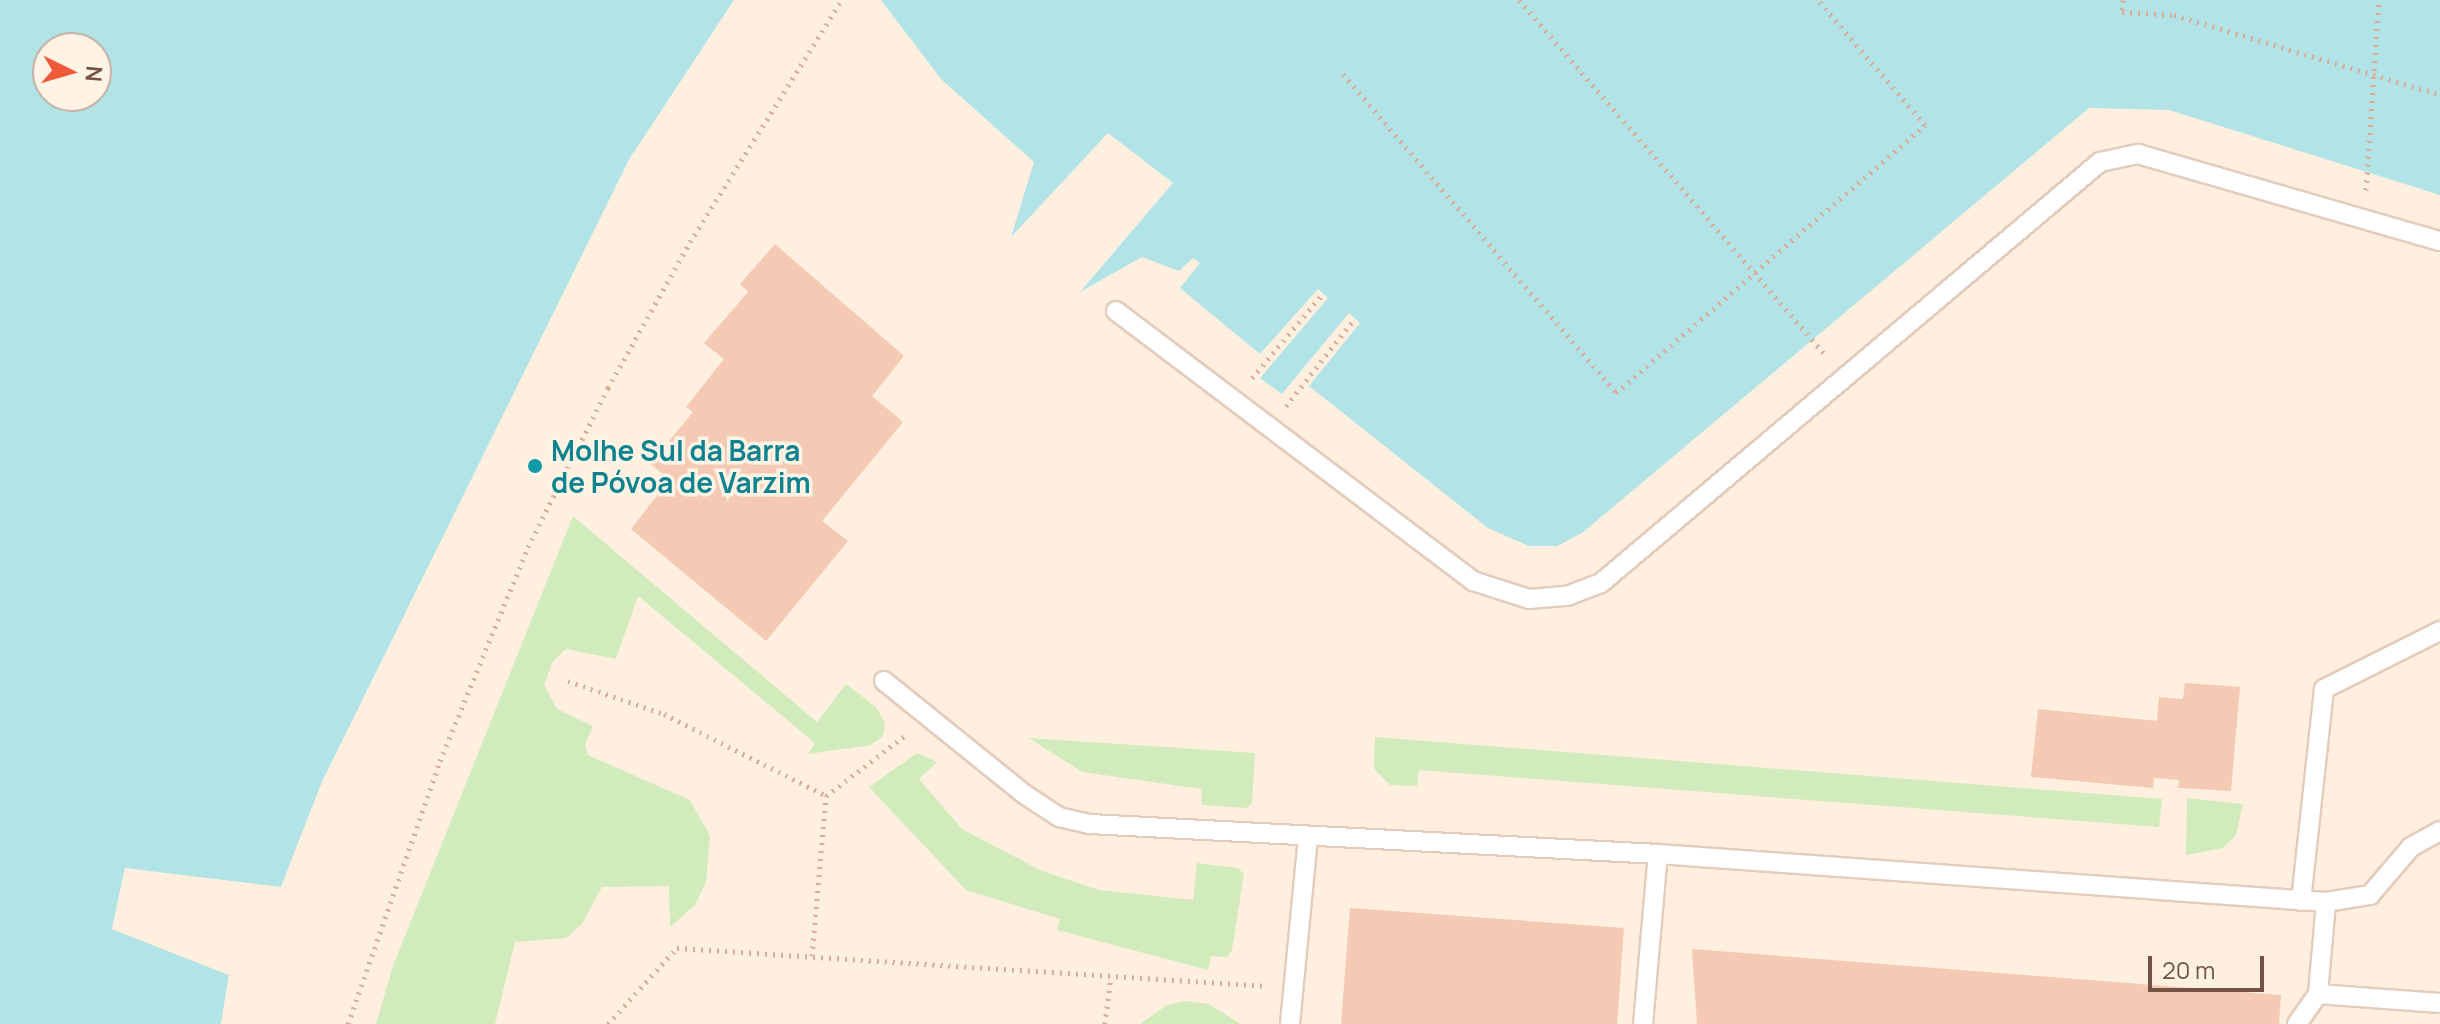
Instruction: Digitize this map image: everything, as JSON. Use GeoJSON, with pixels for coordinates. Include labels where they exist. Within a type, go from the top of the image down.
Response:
{"type":"FeatureCollection","features":[{"type":"Feature","properties":{"kind":"lane"},"geometry":{"type":"LineString","coordinates":[[1116,311],[1473,581],[1529,599],[1567,596],[1601,583],[2100,162],[2138,154],[2440,241]]}},
{"type":"Feature","properties":{"kind":"lane"},"geometry":{"type":"LineString","coordinates":[[2301,901],[2324,689],[2440,631]]}},
{"type":"Feature","properties":{"kind":"lane"},"geometry":{"type":"LineString","coordinates":[[884,681],[1059,817],[1090,824],[1658,854],[2326,902],[2370,895],[2411,847],[2440,831]]}},
{"type":"Feature","properties":{"kind":"lane"},"geometry":{"type":"LineString","coordinates":[[1290,1024],[1308,836]]}},
{"type":"Feature","properties":{"kind":"lane"},"geometry":{"type":"LineString","coordinates":[[1643,1024],[1658,854]]}},
{"type":"Feature","properties":{"kind":"lane"},"geometry":{"type":"LineString","coordinates":[[2297,1024],[2318,994],[2326,902]]}},
{"type":"Feature","properties":{"kind":"lane"},"geometry":{"type":"LineString","coordinates":[[2318,994],[2440,1003]]}},
{"type":"Feature","properties":{"kind":"path"},"geometry":{"type":"LineString","coordinates":[[348,1024],[440,761],[528,547],[608,388],[690,242],[842,0]]}},
{"type":"Feature","properties":{"kind":"path"},"geometry":{"type":"LineString","coordinates":[[1519,0],[1845,378]]}},
{"type":"Feature","properties":{"kind":"path"},"geometry":{"type":"LineString","coordinates":[[1343,74],[1616,393],[1925,125],[1818,0]]}},
{"type":"Feature","properties":{"kind":"path"},"geometry":{"type":"LineString","coordinates":[[2123,0],[2122,12],[2174,15],[2440,95]]}},
{"type":"Feature","properties":{"kind":"path"},"geometry":{"type":"LineString","coordinates":[[2363,219],[2379,0]]}},
{"type":"Feature","properties":{"kind":"path"},"geometry":{"type":"LineString","coordinates":[[1233,400],[1321,296]]}},
{"type":"Feature","properties":{"kind":"path"},"geometry":{"type":"LineString","coordinates":[[1269,427],[1352,322]]}},
{"type":"Feature","properties":{"kind":"path"},"geometry":{"type":"LineString","coordinates":[[568,681],[664,714],[826,796]]}},
{"type":"Feature","properties":{"kind":"path"},"geometry":{"type":"LineString","coordinates":[[812,956],[826,796],[929,717]]}},
{"type":"Feature","properties":{"kind":"path"},"geometry":{"type":"LineString","coordinates":[[608,1024],[677,948],[1293,988]]}},
{"type":"Feature","properties":{"kind":"path"},"geometry":{"type":"LineString","coordinates":[[1105,1024],[1111,976]]}},
{"type":"Feature","properties":{"kind":"green space"},"geometry":{"type":"Polygon","coordinates":[[[573,516],[817,722],[846,684],[876,707],[885,723],[883,736],[871,745],[808,754],[815,743],[638,596],[616,659],[566,649],[553,661],[544,685],[557,709],[593,726],[585,744],[588,755],[690,800],[710,836],[706,882],[695,905],[670,927],[669,886],[602,887],[582,924],[566,938],[515,942],[495,1024],[376,1024],[393,966],[573,516]]]}},
{"type":"Feature","properties":{"kind":"green space"},"geometry":{"type":"Polygon","coordinates":[[[1375,737],[2162,799],[2159,827],[1419,770],[1417,786],[1390,785],[1374,769],[1375,737]]]}},
{"type":"Feature","properties":{"kind":"green space"},"geometry":{"type":"Polygon","coordinates":[[[1029,738],[1255,753],[1252,803],[1247,808],[1202,805],[1201,789],[1082,772],[1029,738]]]}},
{"type":"Feature","properties":{"kind":"green space"},"geometry":{"type":"Polygon","coordinates":[[[917,753],[937,762],[919,779],[962,829],[1042,871],[1099,890],[1193,900],[1197,863],[1238,868],[1244,874],[1232,950],[1227,957],[1211,956],[1208,970],[1057,930],[1060,919],[966,890],[869,787],[917,753]]]}},
{"type":"Feature","properties":{"kind":"green space"},"geometry":{"type":"Polygon","coordinates":[[[2187,798],[2243,804],[2236,835],[2223,848],[2186,855],[2187,798]]]}},
{"type":"Feature","properties":{"kind":"green space"},"geometry":{"type":"Polygon","coordinates":[[[1185,1001],[1208,1004],[1241,1024],[1140,1024],[1167,1005],[1185,1001]]]}},
{"type":"Feature","properties":{"kind":"water"},"geometry":{"type":"Polygon","coordinates":[[[0,0],[734,0],[630,158],[322,782],[281,887],[125,869],[112,929],[229,975],[221,1024],[0,1024],[0,0]]]}},
{"type":"Feature","properties":{"kind":"water"},"geometry":{"type":"Polygon","coordinates":[[[881,0],[2440,0],[2440,195],[2169,110],[2089,108],[1582,533],[1557,546],[1529,546],[1488,528],[1309,386],[1360,323],[1349,313],[1282,394],[1260,378],[1328,298],[1318,289],[1260,354],[1180,288],[1200,263],[1193,258],[1179,271],[1142,257],[1080,292],[1173,183],[1108,133],[1011,237],[1034,162],[941,79],[881,0]]]}},
{"type":"Feature","properties":{"kind":"pier"},"geometry":{"type":"Polygon","coordinates":[[[738,0],[634,160],[326,783],[285,889],[128,873],[117,926],[232,972],[221,1024],[229,975],[112,929],[125,868],[281,887],[322,782],[630,158],[738,0]]]}},
{"type":"Feature","properties":{"kind":"building"},"geometry":{"type":"Polygon","coordinates":[[[775,244],[904,356],[872,396],[903,422],[822,521],[848,541],[766,641],[631,529],[670,479],[650,464],[693,412],[686,407],[724,359],[704,343],[748,292],[740,284],[775,244]]]}},
{"type":"Feature","properties":{"kind":"building"},"geometry":{"type":"Polygon","coordinates":[[[2185,683],[2240,687],[2231,791],[2178,788],[2179,780],[2154,778],[2153,788],[2031,777],[2038,709],[2157,721],[2159,697],[2183,699],[2185,683]]]}},
{"type":"Feature","properties":{"kind":"building"},"geometry":{"type":"Polygon","coordinates":[[[1350,908],[1624,928],[1617,1024],[1341,1024],[1350,908]]]}},
{"type":"Feature","properties":{"kind":"building"},"geometry":{"type":"Polygon","coordinates":[[[1692,949],[2281,995],[2279,1024],[1697,1024],[1692,949]]]}},
{"type":"Feature","properties":{"kind":"place","name":"Molhe Sul da Barra de Póvoa de Varzim"},"geometry":{"type":"Point","coordinates":[535,466]}}]}
